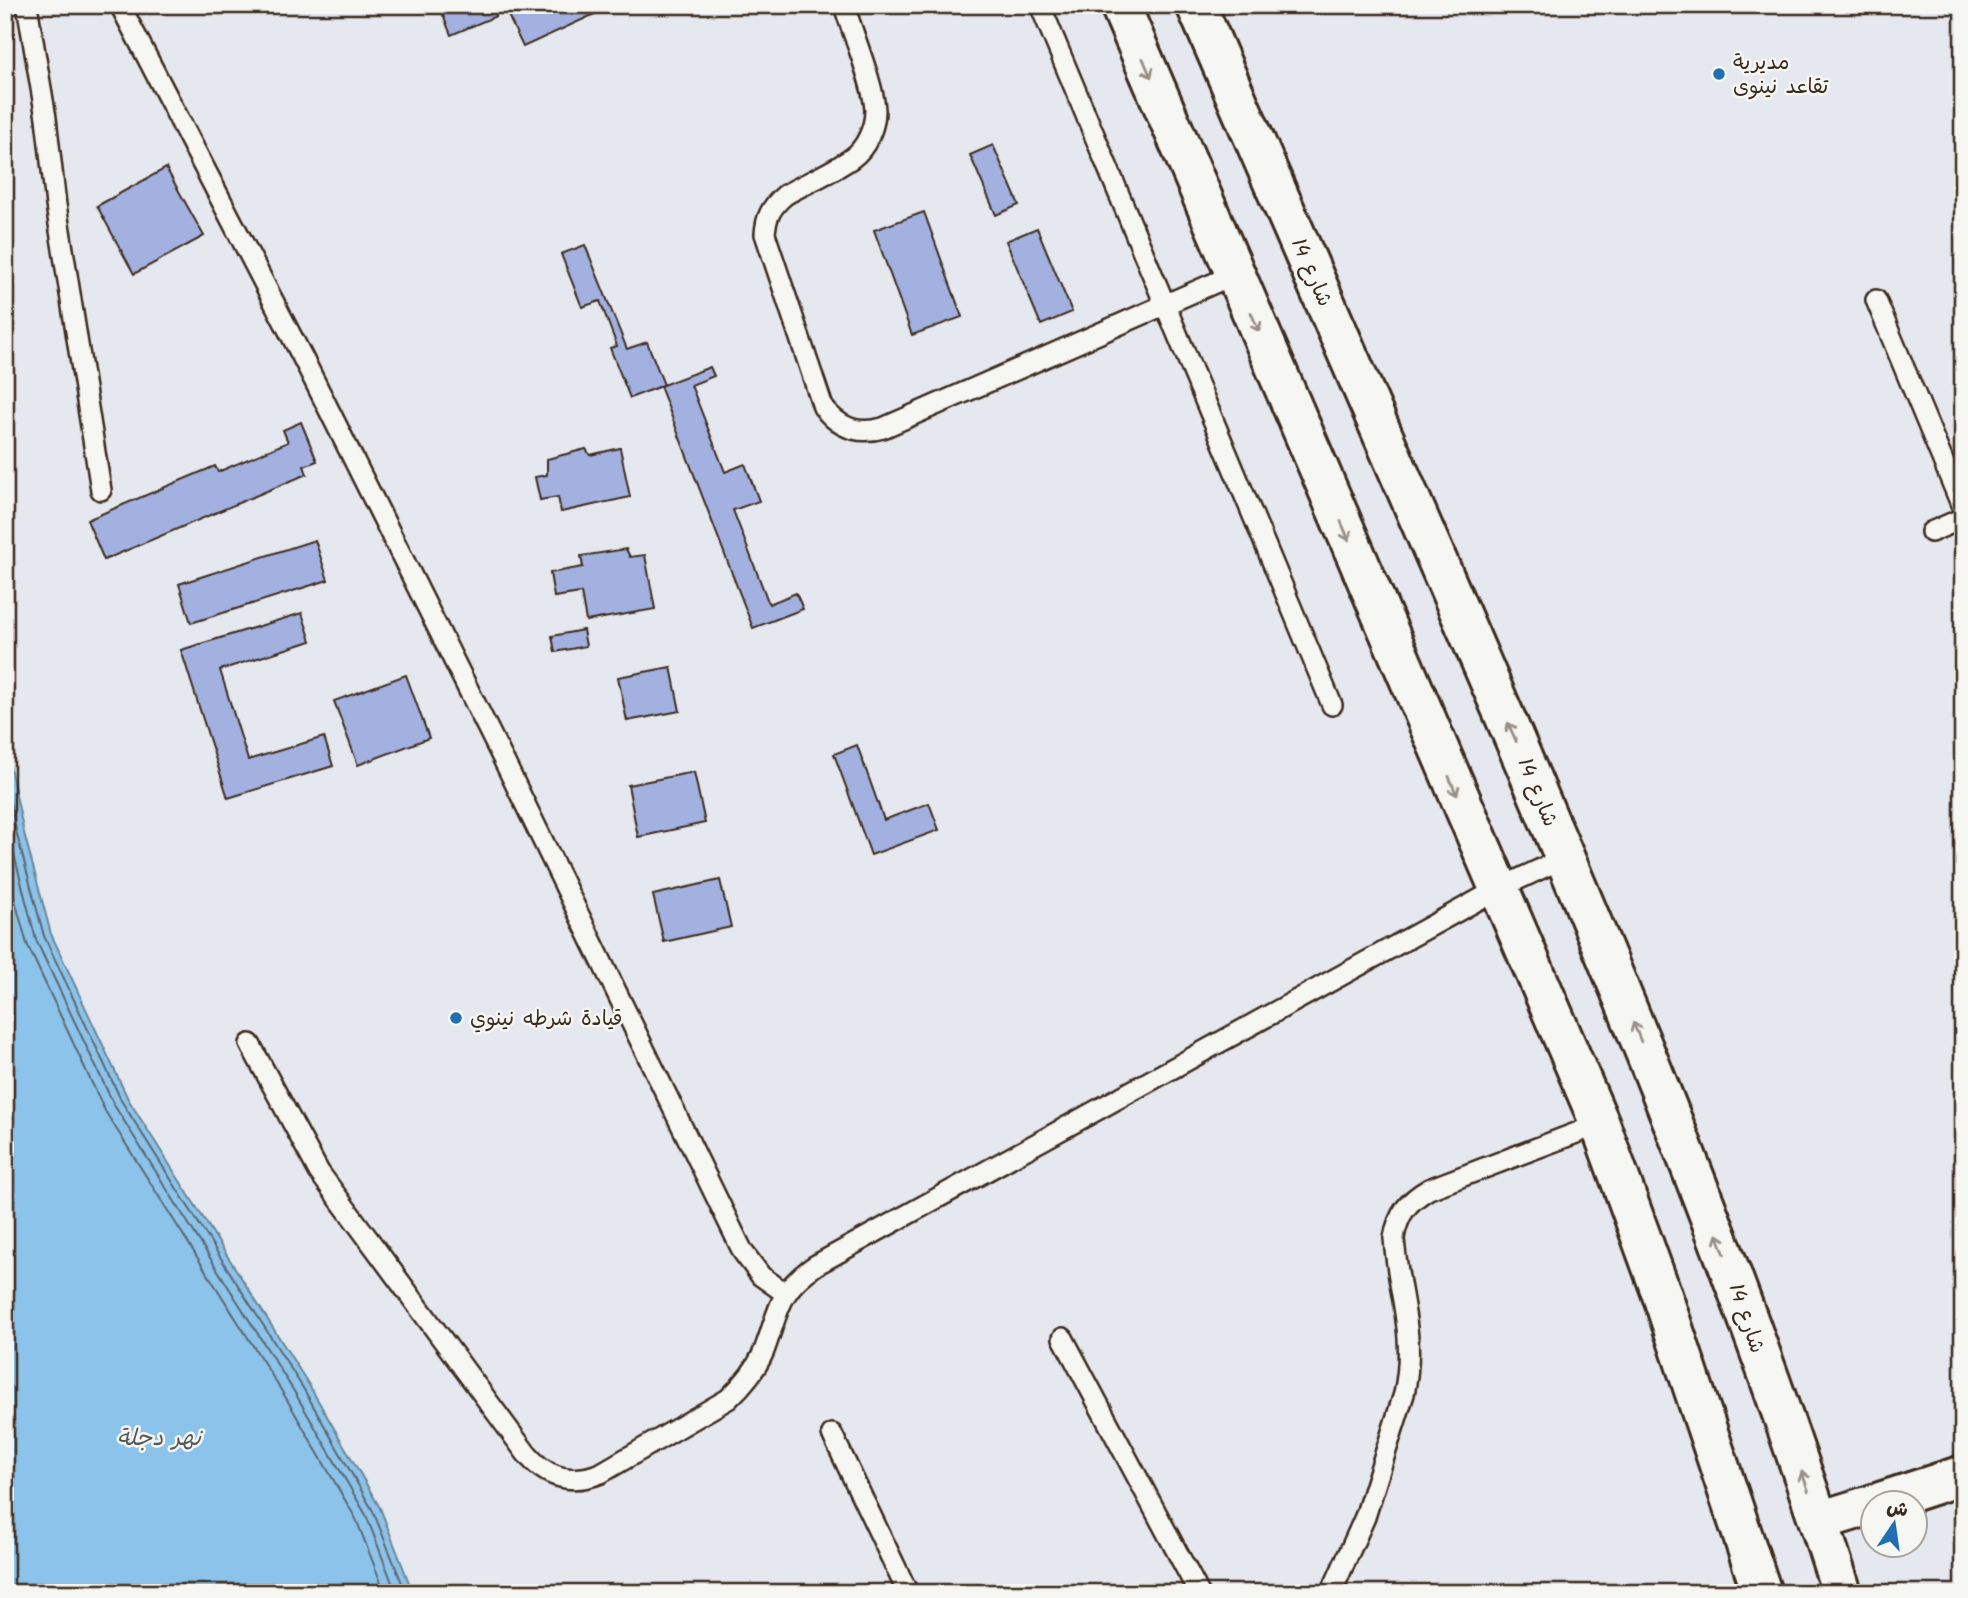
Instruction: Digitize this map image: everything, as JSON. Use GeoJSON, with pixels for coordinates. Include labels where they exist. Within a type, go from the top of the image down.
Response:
{"type":"FeatureCollection","features":[{"type":"Feature","properties":{"kind":"street"},"geometry":{"type":"LineString","coordinates":[[1120,5],[1600,1124],[1661,1292],[1762,1593]]}},
{"type":"Feature","properties":{"kind":"street","name":"شارع 14"},"geometry":{"type":"LineString","coordinates":[[1196,5],[1566,857],[1716,1228],[1842,1593]]}},
{"type":"Feature","properties":{"kind":"street"},"geometry":{"type":"LineString","coordinates":[[1917,1490],[1963,1475]]}},
{"type":"Feature","properties":{"kind":"street"},"geometry":{"type":"LineString","coordinates":[[1819,1521],[1860,1508]]}},
{"type":"Feature","properties":{"kind":"lane"},"geometry":{"type":"LineString","coordinates":[[27,5],[101,490]]}},
{"type":"Feature","properties":{"kind":"lane"},"geometry":{"type":"LineString","coordinates":[[120,5],[339,430],[743,1252],[761,1276],[785,1293]]}},
{"type":"Feature","properties":{"kind":"lane"},"geometry":{"type":"LineString","coordinates":[[844,5],[872,93],[875,110],[873,127],[853,157],[785,195],[775,203],[765,223],[768,246],[823,407],[839,424],[861,431],[883,428],[1235,274]]}},
{"type":"Feature","properties":{"kind":"lane"},"geometry":{"type":"LineString","coordinates":[[1040,5],[1332,705]]}},
{"type":"Feature","properties":{"kind":"lane"},"geometry":{"type":"LineString","coordinates":[[1876,300],[1963,509]]}},
{"type":"Feature","properties":{"kind":"lane"},"geometry":{"type":"LineString","coordinates":[[1931,532],[1963,518]]}},
{"type":"Feature","properties":{"kind":"lane"},"geometry":{"type":"LineString","coordinates":[[250,1044],[318,1172],[530,1458],[546,1473],[574,1480],[595,1476],[728,1399],[743,1385],[755,1368],[785,1293],[804,1272],[1497,889],[1566,857]]}},
{"type":"Feature","properties":{"kind":"lane"},"geometry":{"type":"LineString","coordinates":[[1331,1593],[1365,1517],[1408,1376],[1410,1339],[1394,1238],[1404,1209],[1415,1197],[1429,1189],[1600,1124]]}},
{"type":"Feature","properties":{"kind":"lane"},"geometry":{"type":"LineString","coordinates":[[1063,1338],[1199,1593]]}},
{"type":"Feature","properties":{"kind":"lane"},"geometry":{"type":"LineString","coordinates":[[832,1434],[908,1593]]}},
{"type":"Feature","properties":{"kind":"water","name":"نهر دجلة"},"geometry":{"type":"Polygon","coordinates":[[[5,743],[24,833],[51,934],[128,1099],[309,1385],[380,1508],[413,1593],[5,1593],[5,743]]]}},
{"type":"Feature","properties":{"kind":"building"},"geometry":{"type":"Polygon","coordinates":[[[439,5],[491,5],[496,16],[451,35],[439,5]]]}},
{"type":"Feature","properties":{"kind":"building"},"geometry":{"type":"Polygon","coordinates":[[[513,5],[610,7],[523,47],[505,9],[513,5]]]}},
{"type":"Feature","properties":{"kind":"building"},"geometry":{"type":"Polygon","coordinates":[[[993,145],[1019,205],[996,215],[970,155],[993,145]]]}},
{"type":"Feature","properties":{"kind":"building"},"geometry":{"type":"Polygon","coordinates":[[[166,168],[204,236],[134,274],[97,206],[166,168]]]}},
{"type":"Feature","properties":{"kind":"building"},"geometry":{"type":"Polygon","coordinates":[[[924,212],[962,317],[912,335],[874,230],[924,212]]]}},
{"type":"Feature","properties":{"kind":"building"},"geometry":{"type":"Polygon","coordinates":[[[1037,228],[1072,312],[1041,325],[1006,241],[1037,228]]]}},
{"type":"Feature","properties":{"kind":"building"},"geometry":{"type":"Polygon","coordinates":[[[585,245],[627,349],[647,342],[664,385],[630,398],[610,348],[617,346],[600,301],[582,307],[561,254],[585,245]]]}},
{"type":"Feature","properties":{"kind":"building"},"geometry":{"type":"Polygon","coordinates":[[[710,367],[714,376],[691,385],[725,472],[745,464],[759,501],[733,510],[769,604],[796,593],[803,609],[753,628],[660,386],[710,367]]]}},
{"type":"Feature","properties":{"kind":"building"},"geometry":{"type":"Polygon","coordinates":[[[301,422],[317,461],[304,466],[307,474],[104,560],[87,520],[215,466],[218,472],[288,442],[283,430],[301,422]]]}},
{"type":"Feature","properties":{"kind":"building"},"geometry":{"type":"Polygon","coordinates":[[[620,448],[630,497],[561,512],[558,497],[540,500],[535,477],[547,475],[547,459],[586,449],[590,455],[620,448]]]}},
{"type":"Feature","properties":{"kind":"building"},"geometry":{"type":"Polygon","coordinates":[[[315,540],[328,580],[191,623],[179,584],[315,540]]]}},
{"type":"Feature","properties":{"kind":"building"},"geometry":{"type":"Polygon","coordinates":[[[626,549],[630,557],[645,555],[655,609],[586,621],[581,593],[554,597],[550,573],[583,567],[581,556],[626,549]]]}},
{"type":"Feature","properties":{"kind":"building"},"geometry":{"type":"Polygon","coordinates":[[[302,613],[311,641],[220,670],[248,760],[324,737],[333,766],[228,798],[181,650],[302,613]]]}},
{"type":"Feature","properties":{"kind":"building"},"geometry":{"type":"Polygon","coordinates":[[[583,630],[586,646],[555,652],[552,636],[583,630]]]}},
{"type":"Feature","properties":{"kind":"building"},"geometry":{"type":"Polygon","coordinates":[[[671,667],[680,711],[627,721],[618,677],[671,667]]]}},
{"type":"Feature","properties":{"kind":"building"},"geometry":{"type":"Polygon","coordinates":[[[406,675],[429,738],[358,765],[334,701],[406,675]]]}},
{"type":"Feature","properties":{"kind":"building"},"geometry":{"type":"Polygon","coordinates":[[[857,745],[884,820],[929,803],[939,830],[871,855],[834,754],[857,745]]]}},
{"type":"Feature","properties":{"kind":"building"},"geometry":{"type":"Polygon","coordinates":[[[694,772],[705,823],[638,837],[628,785],[694,772]]]}},
{"type":"Feature","properties":{"kind":"building"},"geometry":{"type":"Polygon","coordinates":[[[720,880],[731,927],[664,942],[653,895],[720,880]]]}},
{"type":"Feature","properties":{"kind":"place","name":"مديرية تقاعد نينوى"},"geometry":{"type":"Point","coordinates":[1719,74]}},
{"type":"Feature","properties":{"kind":"place","name":"قيادة شرطه نينوي"},"geometry":{"type":"Point","coordinates":[456,1018]}}]}
